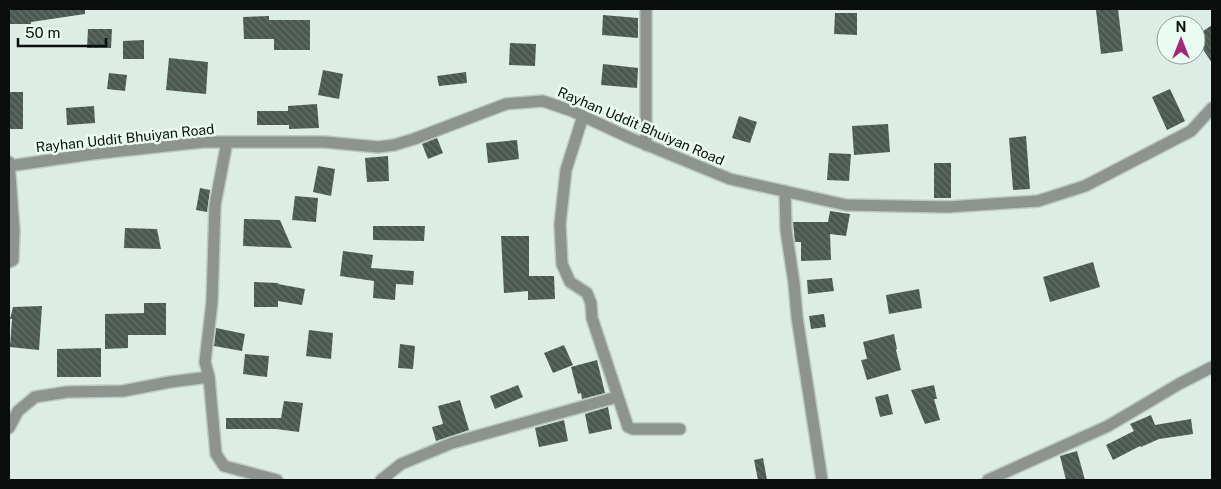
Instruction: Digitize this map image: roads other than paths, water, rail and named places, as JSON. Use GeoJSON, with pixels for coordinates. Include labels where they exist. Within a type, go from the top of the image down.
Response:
{"type":"FeatureCollection","features":[{"type":"Feature","properties":{"kind":"street"},"geometry":{"type":"LineString","coordinates":[[646,9],[646,145]]}},
{"type":"Feature","properties":{"kind":"street","name":"Rayhan Uddit Bhuiyan Road"},"geometry":{"type":"LineString","coordinates":[[9,165],[203,142],[324,142],[378,146],[394,145],[506,104],[543,101],[583,116],[646,145],[730,179],[846,205],[948,207],[1038,201],[1085,186],[1191,131],[1212,108]]}},
{"type":"Feature","properties":{"kind":"street"},"geometry":{"type":"LineString","coordinates":[[583,116],[566,170],[560,224],[562,264],[570,282],[587,293],[591,303],[592,318],[628,427],[633,429],[680,429]]}},
{"type":"Feature","properties":{"kind":"street"},"geometry":{"type":"LineString","coordinates":[[227,142],[215,205],[212,302],[205,362],[209,377],[216,454],[224,466],[277,480]]}},
{"type":"Feature","properties":{"kind":"street"},"geometry":{"type":"LineString","coordinates":[[9,165],[14,230],[13,260],[9,262]]}},
{"type":"Feature","properties":{"kind":"street"},"geometry":{"type":"LineString","coordinates":[[785,191],[786,230],[797,317],[822,480]]}},
{"type":"Feature","properties":{"kind":"street"},"geometry":{"type":"LineString","coordinates":[[988,480],[1108,426],[1212,367]]}},
{"type":"Feature","properties":{"kind":"street"},"geometry":{"type":"LineString","coordinates":[[9,428],[18,411],[36,397],[67,392],[123,392],[170,382],[209,377]]}},
{"type":"Feature","properties":{"kind":"street"},"geometry":{"type":"LineString","coordinates":[[381,480],[401,464],[452,443],[617,397]]}}]}
